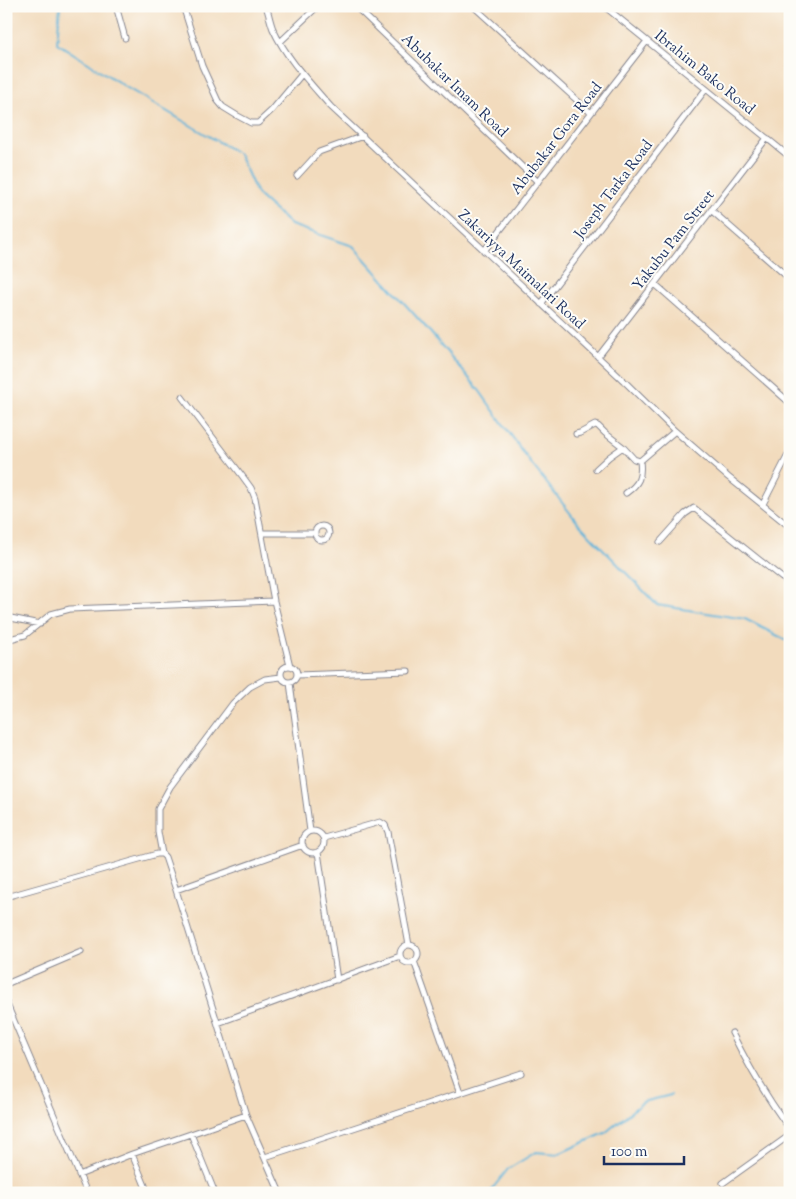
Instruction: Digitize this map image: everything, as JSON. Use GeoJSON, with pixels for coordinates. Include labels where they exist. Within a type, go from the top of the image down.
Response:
{"type":"FeatureCollection","features":[{"type":"Feature","properties":{"kind":"highway"},"geometry":{"type":"LineString","coordinates":[[781,6],[790,13]]}},
{"type":"Feature","properties":{"kind":"street"},"geometry":{"type":"LineString","coordinates":[[116,6],[125,38]]}},
{"type":"Feature","properties":{"kind":"street"},"geometry":{"type":"LineString","coordinates":[[183,6],[202,66],[212,90],[220,104],[236,115],[250,122],[258,123],[272,110],[302,74]]}},
{"type":"Feature","properties":{"kind":"street","name":"Zakariyya Maimalari Road"},"geometry":{"type":"LineString","coordinates":[[266,6],[280,42],[302,74],[331,107],[675,431],[790,527]]}},
{"type":"Feature","properties":{"kind":"street"},"geometry":{"type":"LineString","coordinates":[[280,42],[318,6]]}},
{"type":"Feature","properties":{"kind":"street","name":"Abubakar Imam Road"},"geometry":{"type":"LineString","coordinates":[[355,6],[538,182]]}},
{"type":"Feature","properties":{"kind":"street"},"geometry":{"type":"LineString","coordinates":[[473,6],[590,113]]}},
{"type":"Feature","properties":{"kind":"street","name":"Ibrahim Bako Road"},"geometry":{"type":"LineString","coordinates":[[604,6],[790,157]]}},
{"type":"Feature","properties":{"kind":"street","name":"Abubakar Gora Road"},"geometry":{"type":"LineString","coordinates":[[484,251],[647,41]]}},
{"type":"Feature","properties":{"kind":"street","name":"Joseph Tarka Road"},"geometry":{"type":"LineString","coordinates":[[541,304],[706,89]]}},
{"type":"Feature","properties":{"kind":"street"},"geometry":{"type":"LineString","coordinates":[[297,176],[319,152],[362,136]]}},
{"type":"Feature","properties":{"kind":"street","name":"Yakubu Pam Street"},"geometry":{"type":"LineString","coordinates":[[598,357],[767,138]]}},
{"type":"Feature","properties":{"kind":"street"},"geometry":{"type":"LineString","coordinates":[[711,210],[790,279]]}},
{"type":"Feature","properties":{"kind":"street"},"geometry":{"type":"LineString","coordinates":[[654,284],[790,403]]}},
{"type":"Feature","properties":{"kind":"street"},"geometry":{"type":"LineString","coordinates":[[182,397],[251,488],[256,498],[274,601],[290,666],[297,671],[298,675]]}},
{"type":"Feature","properties":{"kind":"street"},"geometry":{"type":"LineString","coordinates":[[576,434],[596,425],[623,447],[634,459],[640,461]]}},
{"type":"Feature","properties":{"kind":"street"},"geometry":{"type":"LineString","coordinates":[[626,493],[637,484],[640,477],[640,461],[675,431]]}},
{"type":"Feature","properties":{"kind":"street"},"geometry":{"type":"LineString","coordinates":[[596,469],[623,447]]}},
{"type":"Feature","properties":{"kind":"street"},"geometry":{"type":"LineString","coordinates":[[763,504],[790,451]]}},
{"type":"Feature","properties":{"kind":"street"},"geometry":{"type":"LineString","coordinates":[[660,542],[685,514],[694,508],[790,583]]}},
{"type":"Feature","properties":{"kind":"street"},"geometry":{"type":"LineString","coordinates":[[262,533],[315,533]]}},
{"type":"Feature","properties":{"kind":"street"},"geometry":{"type":"LineString","coordinates":[[6,640],[25,635],[51,614],[70,609],[274,601]]}},
{"type":"Feature","properties":{"kind":"street"},"geometry":{"type":"LineString","coordinates":[[6,617],[40,624]]}},
{"type":"Feature","properties":{"kind":"street"},"geometry":{"type":"LineString","coordinates":[[290,666],[284,668],[280,674],[283,681],[286,683],[294,682],[298,675]]}},
{"type":"Feature","properties":{"kind":"street"},"geometry":{"type":"LineString","coordinates":[[298,675],[408,671]]}},
{"type":"Feature","properties":{"kind":"street"},"geometry":{"type":"LineString","coordinates":[[280,1193],[246,1115],[176,890],[165,857],[162,854],[158,832],[158,809],[170,787],[233,704],[250,687],[265,679],[281,677]]}},
{"type":"Feature","properties":{"kind":"street"},"geometry":{"type":"LineString","coordinates":[[290,683],[310,831]]}},
{"type":"Feature","properties":{"kind":"street"},"geometry":{"type":"LineString","coordinates":[[324,838],[380,822],[385,825],[388,832],[409,945]]}},
{"type":"Feature","properties":{"kind":"street"},"geometry":{"type":"LineString","coordinates":[[315,830],[321,833],[324,838],[324,846],[318,852],[308,852],[303,845],[304,836],[310,831],[315,830]]}},
{"type":"Feature","properties":{"kind":"street"},"geometry":{"type":"LineString","coordinates":[[176,890],[303,845]]}},
{"type":"Feature","properties":{"kind":"street"},"geometry":{"type":"LineString","coordinates":[[318,852],[337,980]]}},
{"type":"Feature","properties":{"kind":"street"},"geometry":{"type":"LineString","coordinates":[[6,898],[162,854]]}},
{"type":"Feature","properties":{"kind":"street"},"geometry":{"type":"LineString","coordinates":[[414,961],[404,961],[400,956],[400,951],[403,947],[414,946],[417,951],[414,961],[460,1093]]}},
{"type":"Feature","properties":{"kind":"street"},"geometry":{"type":"LineString","coordinates":[[6,984],[81,952]]}},
{"type":"Feature","properties":{"kind":"street"},"geometry":{"type":"LineString","coordinates":[[218,1023],[400,956]]}},
{"type":"Feature","properties":{"kind":"street"},"geometry":{"type":"LineString","coordinates":[[6,1002],[87,1193]]}},
{"type":"Feature","properties":{"kind":"street"},"geometry":{"type":"LineString","coordinates":[[732,1033],[761,1088],[790,1129]]}},
{"type":"Feature","properties":{"kind":"street"},"geometry":{"type":"LineString","coordinates":[[265,1157],[521,1073]]}},
{"type":"Feature","properties":{"kind":"street"},"geometry":{"type":"LineString","coordinates":[[79,1174],[246,1115]]}},
{"type":"Feature","properties":{"kind":"street"},"geometry":{"type":"LineString","coordinates":[[191,1134],[215,1193]]}},
{"type":"Feature","properties":{"kind":"street"},"geometry":{"type":"LineString","coordinates":[[723,1183],[790,1135]]}},
{"type":"Feature","properties":{"kind":"street"},"geometry":{"type":"LineString","coordinates":[[132,1154],[148,1193]]}},
{"type":"Feature","properties":{"kind":"waterway"},"geometry":{"type":"LineString","coordinates":[[60,6],[57,43],[129,89],[239,154],[257,194],[291,225],[353,246],[479,390],[530,462],[578,523],[657,605],[745,619],[790,642]]}},
{"type":"Feature","properties":{"kind":"waterway"},"geometry":{"type":"LineString","coordinates":[[489,1193],[508,1169],[536,1152],[558,1154],[605,1133],[643,1102],[671,1095]]}}]}
